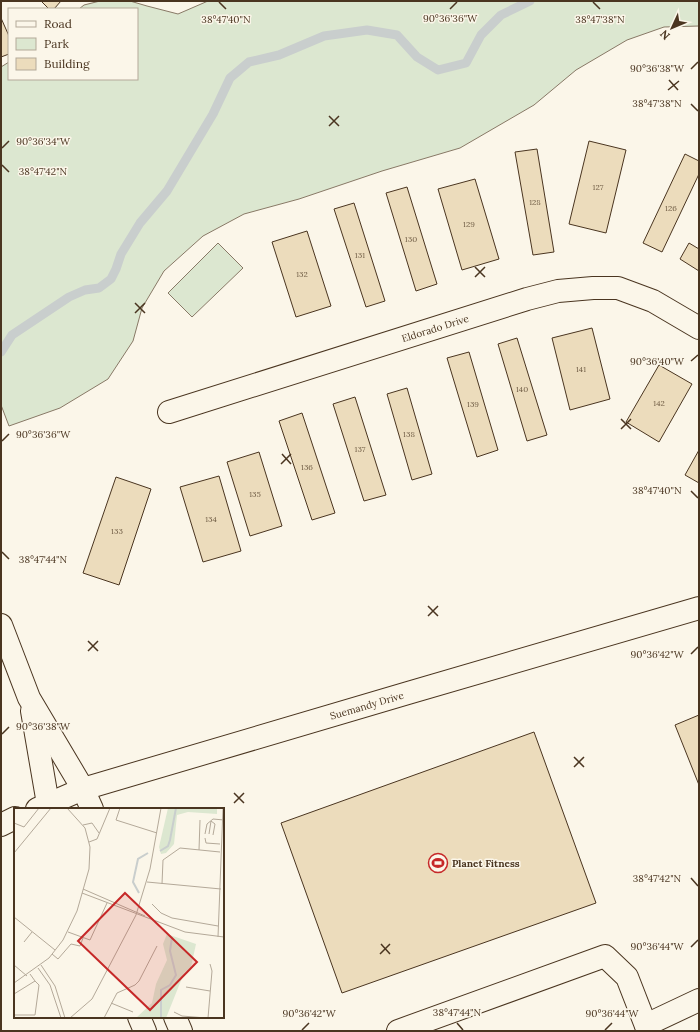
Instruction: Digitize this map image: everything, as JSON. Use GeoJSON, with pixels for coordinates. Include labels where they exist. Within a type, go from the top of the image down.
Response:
{"type":"FeatureCollection","features":[{"type":"Feature","properties":{"kind":"street","name":"Eldorado Drive"},"geometry":{"type":"LineString","coordinates":[[169,412],[527,299],[558,291],[593,288],[618,288],[653,301],[699,328]]}},
{"type":"Feature","properties":{"kind":"street","name":"Suemandy Drive"},"geometry":{"type":"LineString","coordinates":[[45,807],[83,789],[699,608]]}},
{"type":"Feature","properties":{"kind":"street"},"geometry":{"type":"LineString","coordinates":[[1,625],[30,698],[83,789],[92,808]]}},
{"type":"Feature","properties":{"kind":"street"},"geometry":{"type":"LineString","coordinates":[[30,698],[45,807]]}},
{"type":"Feature","properties":{"kind":"street"},"geometry":{"type":"LineString","coordinates":[[1,825],[14,818]]}},
{"type":"Feature","properties":{"kind":"street"},"geometry":{"type":"LineString","coordinates":[[398,1031],[605,956],[627,977],[647,1028],[699,1000]]}},
{"type":"Feature","properties":{"kind":"street"},"geometry":{"type":"LineString","coordinates":[[139,1018],[145,1031]]}},
{"type":"Feature","properties":{"kind":"street"},"geometry":{"type":"LineString","coordinates":[[175,1018],[181,1031]]}},
{"type":"Feature","properties":{"kind":"green space"},"geometry":{"type":"Polygon","coordinates":[[[100,1],[130,1],[178,14],[208,1],[699,1],[699,26],[664,27],[627,40],[576,70],[534,105],[460,148],[382,171],[299,199],[244,214],[203,236],[164,271],[142,308],[133,341],[108,379],[60,408],[9,426],[1,405],[1,67],[8,63],[8,80],[138,80],[138,8],[80,8],[84,5],[100,1]]]}},
{"type":"Feature","properties":{"kind":"green space"},"geometry":{"type":"Polygon","coordinates":[[[218,243],[243,268],[192,317],[168,293],[218,243]]]}},
{"type":"Feature","properties":{"kind":"building"},"geometry":{"type":"Polygon","coordinates":[[[41,1],[61,1],[55,8],[48,8],[41,1]]]}},
{"type":"Feature","properties":{"kind":"building"},"geometry":{"type":"Polygon","coordinates":[[[1,18],[8,34],[8,54],[1,57],[1,18]]]}},
{"type":"Feature","properties":{"kind":"building"},"geometry":{"type":"Polygon","coordinates":[[[589,141],[626,150],[606,233],[569,224],[589,141]]]}},
{"type":"Feature","properties":{"kind":"building"},"geometry":{"type":"Polygon","coordinates":[[[537,149],[554,252],[533,255],[515,152],[537,149]]]}},
{"type":"Feature","properties":{"kind":"building"},"geometry":{"type":"Polygon","coordinates":[[[685,154],[699,161],[699,174],[662,252],[643,243],[685,154]]]}},
{"type":"Feature","properties":{"kind":"building"},"geometry":{"type":"Polygon","coordinates":[[[475,179],[499,259],[462,270],[438,189],[475,179]]]}},
{"type":"Feature","properties":{"kind":"building"},"geometry":{"type":"Polygon","coordinates":[[[407,187],[437,284],[416,291],[386,193],[407,187]]]}},
{"type":"Feature","properties":{"kind":"building"},"geometry":{"type":"Polygon","coordinates":[[[354,203],[385,301],[366,307],[334,209],[354,203]]]}},
{"type":"Feature","properties":{"kind":"building"},"geometry":{"type":"Polygon","coordinates":[[[307,231],[331,306],[296,317],[272,242],[307,231]]]}},
{"type":"Feature","properties":{"kind":"building"},"geometry":{"type":"Polygon","coordinates":[[[689,243],[699,249],[699,271],[680,259],[689,243]]]}},
{"type":"Feature","properties":{"kind":"building"},"geometry":{"type":"Polygon","coordinates":[[[592,328],[610,399],[570,410],[552,338],[592,328]]]}},
{"type":"Feature","properties":{"kind":"building"},"geometry":{"type":"Polygon","coordinates":[[[517,338],[547,435],[527,441],[498,344],[517,338]]]}},
{"type":"Feature","properties":{"kind":"building"},"geometry":{"type":"Polygon","coordinates":[[[469,352],[498,450],[477,457],[447,358],[469,352]]]}},
{"type":"Feature","properties":{"kind":"building"},"geometry":{"type":"Polygon","coordinates":[[[659,365],[692,384],[659,442],[626,422],[659,365]]]}},
{"type":"Feature","properties":{"kind":"building"},"geometry":{"type":"Polygon","coordinates":[[[407,388],[432,474],[412,480],[387,394],[407,388]]]}},
{"type":"Feature","properties":{"kind":"building"},"geometry":{"type":"Polygon","coordinates":[[[355,397],[386,495],[364,501],[333,404],[355,397]]]}},
{"type":"Feature","properties":{"kind":"building"},"geometry":{"type":"Polygon","coordinates":[[[302,413],[335,513],[312,520],[279,421],[302,413]]]}},
{"type":"Feature","properties":{"kind":"building"},"geometry":{"type":"Polygon","coordinates":[[[699,450],[699,483],[685,475],[699,450]]]}},
{"type":"Feature","properties":{"kind":"building"},"geometry":{"type":"Polygon","coordinates":[[[259,452],[282,526],[250,536],[227,462],[259,452]]]}},
{"type":"Feature","properties":{"kind":"building"},"geometry":{"type":"Polygon","coordinates":[[[219,476],[241,551],[203,562],[180,487],[219,476]]]}},
{"type":"Feature","properties":{"kind":"building"},"geometry":{"type":"Polygon","coordinates":[[[116,477],[151,489],[119,585],[83,573],[116,477]]]}},
{"type":"Feature","properties":{"kind":"building"},"geometry":{"type":"Polygon","coordinates":[[[699,715],[699,785],[675,725],[699,715]]]}},
{"type":"Feature","properties":{"kind":"building","name":"Planet Fitness"},"geometry":{"type":"Polygon","coordinates":[[[534,732],[596,903],[342,993],[281,823],[534,732]]]}},
{"type":"Feature","properties":{"kind":"waterway"},"geometry":{"type":"LineString","coordinates":[[1,352],[12,335],[69,297],[85,290],[99,288],[111,279],[121,254],[140,223],[167,191],[213,114],[230,78],[249,62],[279,55],[324,36],[367,30],[397,35],[417,57],[438,70],[466,63],[481,35],[501,15],[530,1]]}},
{"type":"Feature","properties":{"kind":"place","name":"Planet Fitness"},"geometry":{"type":"Point","coordinates":[438,863]}}]}
